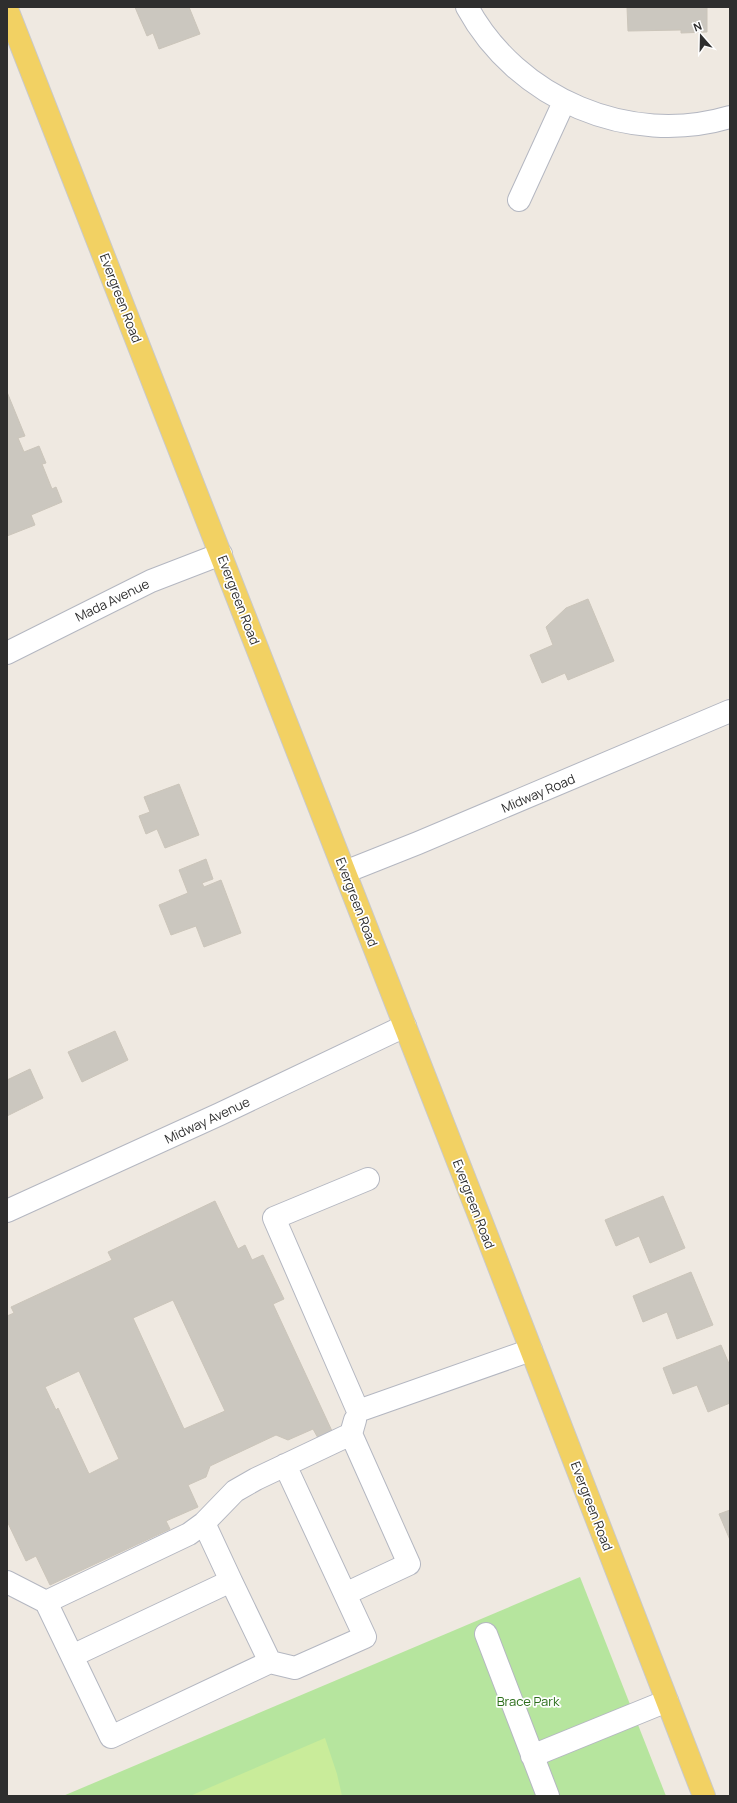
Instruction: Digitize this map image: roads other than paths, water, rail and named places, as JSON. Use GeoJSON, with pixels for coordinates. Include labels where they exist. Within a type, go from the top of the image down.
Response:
{"type":"FeatureCollection","features":[{"type":"Feature","properties":{"kind":"main road","name":"Evergreen Road"},"geometry":{"type":"LineString","coordinates":[[7,9],[221,554],[704,1796]]}},
{"type":"Feature","properties":{"kind":"street"},"geometry":{"type":"LineString","coordinates":[[467,7],[488,40],[509,62],[536,84],[564,102],[598,116],[635,123],[665,126],[699,123],[730,117]]}},
{"type":"Feature","properties":{"kind":"street"},"geometry":{"type":"LineString","coordinates":[[519,200],[564,102]]}},
{"type":"Feature","properties":{"kind":"street","name":"Mada Avenue"},"geometry":{"type":"LineString","coordinates":[[7,653],[152,581],[221,554]]}},
{"type":"Feature","properties":{"kind":"street","name":"Midway Road"},"geometry":{"type":"LineString","coordinates":[[345,872],[418,843],[730,712]]}},
{"type":"Feature","properties":{"kind":"street","name":"Midway Avenue"},"geometry":{"type":"LineString","coordinates":[[7,1212],[220,1114],[405,1026]]}},
{"type":"Feature","properties":{"kind":"street"},"geometry":{"type":"LineString","coordinates":[[345,1594],[409,1564],[351,1434],[358,1411],[274,1218],[368,1179]]}},
{"type":"Feature","properties":{"kind":"street"},"geometry":{"type":"LineString","coordinates":[[358,1411],[531,1350]]}},
{"type":"Feature","properties":{"kind":"street"},"geometry":{"type":"LineString","coordinates":[[46,1602],[189,1534],[204,1523],[235,1491],[285,1465],[351,1434]]}},
{"type":"Feature","properties":{"kind":"street"},"geometry":{"type":"LineString","coordinates":[[7,1582],[46,1602],[111,1737],[270,1662],[295,1668],[365,1637],[285,1465]]}},
{"type":"Feature","properties":{"kind":"street"},"geometry":{"type":"LineString","coordinates":[[204,1523],[270,1662]]}},
{"type":"Feature","properties":{"kind":"street"},"geometry":{"type":"LineString","coordinates":[[72,1656],[232,1581]]}},
{"type":"Feature","properties":{"kind":"street"},"geometry":{"type":"LineString","coordinates":[[486,1634],[548,1796]]}},
{"type":"Feature","properties":{"kind":"street"},"geometry":{"type":"LineString","coordinates":[[532,1756],[668,1701]]}},
{"type":"Feature","properties":{"kind":"park label","name":"Brace Park"},"geometry":{"type":"Point","coordinates":[528,1701]}}]}
